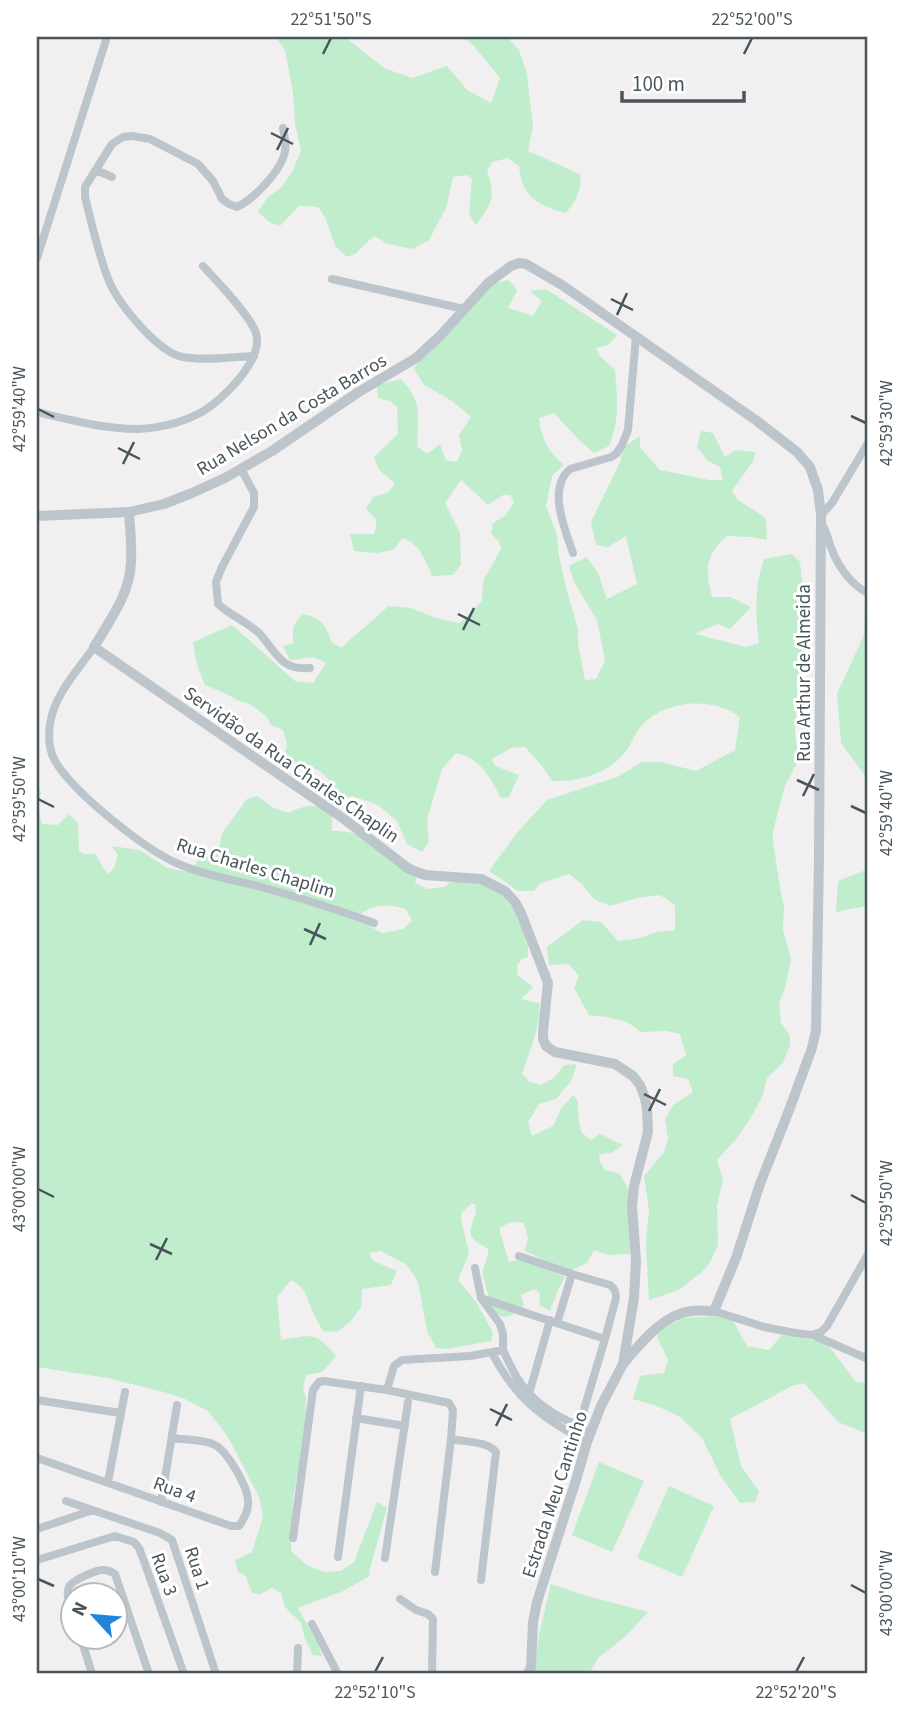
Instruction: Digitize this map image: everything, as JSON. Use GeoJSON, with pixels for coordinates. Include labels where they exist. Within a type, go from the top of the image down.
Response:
{"type":"FeatureCollection","features":[{"type":"Feature","properties":{"kind":"street"},"geometry":{"type":"LineString","coordinates":[[37,258],[107,37]]}},
{"type":"Feature","properties":{"kind":"street"},"geometry":{"type":"LineString","coordinates":[[254,356],[183,358],[159,346],[110,284],[85,197],[85,187],[112,144],[123,137],[132,136],[150,139],[198,164],[213,181],[222,199],[237,207],[246,203],[256,193],[282,162],[286,145],[283,128]]}},
{"type":"Feature","properties":{"kind":"street"},"geometry":{"type":"LineString","coordinates":[[96,170],[112,177]]}},
{"type":"Feature","properties":{"kind":"street","name":"Rua Nelson da Costa Barros"},"geometry":{"type":"LineString","coordinates":[[37,516],[129,512],[164,504],[192,494],[241,469],[416,358],[488,283],[511,266],[526,264]]}},
{"type":"Feature","properties":{"kind":"street","name":"Rua Arthur de Almeida"},"geometry":{"type":"LineString","coordinates":[[526,264],[562,285],[757,421],[797,452],[810,467],[818,490],[821,519],[820,857],[816,1030],[736,1258],[713,1311]]}},
{"type":"Feature","properties":{"kind":"street"},"geometry":{"type":"LineString","coordinates":[[37,412],[115,428],[137,429],[169,424],[202,412],[219,398],[240,377],[254,356],[257,342],[249,320],[203,265]]}},
{"type":"Feature","properties":{"kind":"street"},"geometry":{"type":"LineString","coordinates":[[332,279],[464,309]]}},
{"type":"Feature","properties":{"kind":"street"},"geometry":{"type":"LineString","coordinates":[[573,553],[563,522],[558,497],[559,485],[565,473],[611,457],[622,445],[628,430],[636,336]]}},
{"type":"Feature","properties":{"kind":"street"},"geometry":{"type":"LineString","coordinates":[[868,443],[821,519],[837,561],[855,584],[868,593]]}},
{"type":"Feature","properties":{"kind":"street"},"geometry":{"type":"LineString","coordinates":[[241,469],[254,493],[254,507],[216,582],[218,604],[258,633],[284,662],[296,669],[310,668]]}},
{"type":"Feature","properties":{"kind":"street","name":"Rua Charles Chaplim"},"geometry":{"type":"LineString","coordinates":[[129,512],[131,562],[128,581],[121,601],[53,710],[49,744],[55,760],[85,796],[127,831],[183,867],[306,900],[374,923]]}},
{"type":"Feature","properties":{"kind":"street","name":"Servidão da Rua Charles Chaplin"},"geometry":{"type":"LineString","coordinates":[[94,647],[344,819],[409,869],[425,875],[481,879]]}},
{"type":"Feature","properties":{"kind":"street","name":"Estrada Meu Cantinho"},"geometry":{"type":"LineString","coordinates":[[481,879],[505,891],[515,902],[541,963],[548,983],[543,1031],[546,1046],[555,1052],[615,1065],[633,1076],[645,1098],[648,1132],[634,1186],[632,1206],[635,1286],[623,1364],[601,1406],[589,1437],[537,1602],[528,1674]]}},
{"type":"Feature","properties":{"kind":"street"},"geometry":{"type":"LineString","coordinates":[[812,1335],[827,1326],[846,1290],[864,1271],[868,1254]]}},
{"type":"Feature","properties":{"kind":"street"},"geometry":{"type":"LineString","coordinates":[[519,1256],[614,1288],[616,1298],[606,1339],[579,1426]]}},
{"type":"Feature","properties":{"kind":"street"},"geometry":{"type":"LineString","coordinates":[[475,1268],[481,1298],[500,1324],[503,1350],[515,1375],[529,1394],[579,1426],[589,1437]]}},
{"type":"Feature","properties":{"kind":"street"},"geometry":{"type":"LineString","coordinates":[[529,1394],[572,1274]]}},
{"type":"Feature","properties":{"kind":"street"},"geometry":{"type":"LineString","coordinates":[[481,1298],[606,1339]]}},
{"type":"Feature","properties":{"kind":"street"},"geometry":{"type":"LineString","coordinates":[[623,1364],[639,1345],[668,1320],[690,1311],[713,1311],[764,1327],[812,1335],[868,1359]]}},
{"type":"Feature","properties":{"kind":"street"},"geometry":{"type":"LineString","coordinates":[[387,1390],[394,1366],[402,1360],[503,1350]]}},
{"type":"Feature","properties":{"kind":"street"},"geometry":{"type":"LineString","coordinates":[[492,1353],[523,1399],[537,1412],[563,1429],[589,1437]]}},
{"type":"Feature","properties":{"kind":"street"},"geometry":{"type":"LineString","coordinates":[[293,1538],[313,1390],[318,1382],[387,1390],[449,1403],[453,1410],[452,1439],[435,1572]]}},
{"type":"Feature","properties":{"kind":"street"},"geometry":{"type":"LineString","coordinates":[[338,1557],[360,1386]]}},
{"type":"Feature","properties":{"kind":"street"},"geometry":{"type":"LineString","coordinates":[[108,1482],[125,1391]]}},
{"type":"Feature","properties":{"kind":"street"},"geometry":{"type":"LineString","coordinates":[[37,1400],[120,1413]]}},
{"type":"Feature","properties":{"kind":"street"},"geometry":{"type":"LineString","coordinates":[[385,1558],[408,1402]]}},
{"type":"Feature","properties":{"kind":"street"},"geometry":{"type":"LineString","coordinates":[[162,1502],[177,1405]]}},
{"type":"Feature","properties":{"kind":"street"},"geometry":{"type":"LineString","coordinates":[[356,1418],[405,1426]]}},
{"type":"Feature","properties":{"kind":"street","name":"Rua 4"},"geometry":{"type":"LineString","coordinates":[[37,1458],[231,1526],[239,1526],[247,1511],[246,1489],[223,1450],[208,1442],[172,1438]]}},
{"type":"Feature","properties":{"kind":"street"},"geometry":{"type":"LineString","coordinates":[[452,1439],[488,1445],[496,1452],[481,1580]]}},
{"type":"Feature","properties":{"kind":"street","name":"Rua 1"},"geometry":{"type":"LineString","coordinates":[[66,1501],[160,1533],[172,1540],[216,1674]]}},
{"type":"Feature","properties":{"kind":"street"},"geometry":{"type":"LineString","coordinates":[[37,1530],[93,1510]]}},
{"type":"Feature","properties":{"kind":"street","name":"Rua 3"},"geometry":{"type":"LineString","coordinates":[[38,1557],[115,1536],[134,1542],[139,1548],[184,1674]]}},
{"type":"Feature","properties":{"kind":"street"},"geometry":{"type":"LineString","coordinates":[[74,1582],[102,1570],[115,1574],[118,1582]]}},
{"type":"Feature","properties":{"kind":"street"},"geometry":{"type":"LineString","coordinates":[[400,1599],[433,1619],[432,1674]]}},
{"type":"Feature","properties":{"kind":"street"},"geometry":{"type":"LineString","coordinates":[[130,1618],[149,1674]]}},
{"type":"Feature","properties":{"kind":"street"},"geometry":{"type":"LineString","coordinates":[[312,1624],[338,1674]]}},
{"type":"Feature","properties":{"kind":"street"},"geometry":{"type":"LineString","coordinates":[[297,1674],[298,1648]]}},
{"type":"Feature","properties":{"kind":"street"},"geometry":{"type":"LineString","coordinates":[[85,1652],[92,1674]]}},
{"type":"Feature","properties":{"kind":"green space"},"geometry":{"type":"Polygon","coordinates":[[[276,37],[345,37],[384,68],[412,78],[447,66],[467,90],[491,103],[500,78],[474,46],[463,37],[507,37],[519,50],[527,74],[533,126],[528,151],[580,174],[575,200],[565,213],[539,203],[524,186],[519,166],[508,158],[492,162],[487,171],[491,200],[476,225],[469,214],[472,179],[468,175],[453,177],[446,208],[429,240],[412,249],[388,244],[374,236],[355,254],[347,257],[335,246],[326,219],[318,207],[299,206],[280,226],[269,222],[258,212],[267,198],[282,187],[301,150],[285,50],[276,37]]]}},
{"type":"Feature","properties":{"kind":"green space"},"geometry":{"type":"Polygon","coordinates":[[[507,280],[517,291],[508,308],[533,316],[542,301],[530,291],[546,289],[617,335],[608,345],[596,348],[600,356],[615,370],[616,418],[609,446],[594,453],[554,413],[539,418],[546,444],[564,465],[552,476],[546,506],[557,535],[559,556],[578,629],[585,680],[596,679],[605,661],[597,620],[574,582],[569,566],[587,557],[598,573],[607,599],[637,584],[626,536],[608,547],[596,545],[591,522],[621,460],[622,448],[640,436],[640,447],[660,470],[709,480],[723,480],[720,467],[708,461],[697,447],[701,431],[713,433],[725,457],[736,450],[755,452],[754,460],[732,491],[738,500],[766,518],[767,540],[727,536],[714,550],[708,571],[712,597],[730,597],[751,607],[730,629],[718,624],[695,634],[747,647],[759,643],[757,600],[764,559],[792,554],[800,562],[803,589],[803,670],[795,733],[799,759],[785,786],[773,831],[784,907],[783,930],[791,958],[785,989],[779,1003],[781,1023],[790,1035],[790,1045],[783,1063],[767,1078],[762,1097],[750,1119],[717,1160],[723,1180],[717,1206],[718,1245],[710,1262],[679,1290],[649,1300],[646,1243],[649,1210],[644,1176],[664,1152],[668,1139],[665,1120],[673,1105],[693,1092],[688,1079],[673,1076],[673,1064],[686,1055],[680,1034],[666,1031],[641,1032],[627,1022],[589,1015],[574,988],[579,976],[569,964],[549,965],[547,947],[583,920],[601,922],[618,941],[675,930],[675,905],[660,895],[610,906],[594,899],[582,884],[569,874],[541,883],[534,891],[518,891],[489,871],[516,834],[547,800],[617,777],[642,762],[660,762],[696,771],[735,750],[740,717],[716,706],[675,706],[651,717],[641,726],[627,750],[614,763],[598,773],[571,780],[552,781],[525,747],[511,748],[492,759],[495,766],[519,775],[509,797],[501,798],[478,764],[456,753],[442,769],[427,820],[429,841],[422,852],[407,844],[397,821],[378,805],[352,796],[336,800],[329,794],[331,783],[317,770],[287,766],[284,759],[287,744],[283,730],[271,725],[267,717],[250,704],[205,685],[197,665],[193,642],[232,625],[295,681],[313,683],[326,663],[314,657],[290,660],[283,646],[293,643],[293,627],[302,614],[319,620],[332,643],[342,648],[388,606],[411,608],[439,619],[460,623],[482,601],[483,581],[501,549],[491,533],[493,523],[505,516],[514,502],[510,495],[503,495],[488,505],[461,480],[445,503],[460,533],[461,564],[453,575],[432,576],[418,548],[409,540],[403,538],[393,550],[376,553],[354,551],[350,534],[374,534],[376,519],[366,509],[373,497],[389,492],[395,483],[379,470],[374,457],[398,434],[397,407],[390,401],[378,398],[377,385],[401,379],[413,395],[418,410],[417,446],[427,454],[440,444],[446,460],[457,462],[462,450],[459,435],[471,417],[452,401],[424,385],[414,369],[422,355],[488,286],[507,280]]]}},
{"type":"Feature","properties":{"kind":"green space"},"geometry":{"type":"Polygon","coordinates":[[[865,605],[868,607],[868,780],[841,743],[837,694],[864,635],[865,605]]]}},
{"type":"Feature","properties":{"kind":"green space"},"geometry":{"type":"Polygon","coordinates":[[[37,780],[41,793],[38,807],[42,824],[58,825],[69,814],[78,823],[79,851],[96,854],[109,874],[118,855],[111,846],[140,850],[167,868],[206,875],[323,908],[382,933],[403,929],[412,921],[406,909],[381,906],[358,916],[301,895],[195,867],[198,859],[219,849],[222,833],[247,799],[257,796],[272,807],[289,813],[310,806],[332,811],[332,831],[355,834],[389,849],[419,869],[415,883],[428,889],[477,879],[497,890],[518,914],[528,947],[528,957],[517,965],[518,976],[533,987],[521,999],[539,1003],[537,1029],[522,1074],[530,1082],[541,1085],[554,1078],[564,1065],[577,1064],[571,1081],[556,1099],[539,1104],[528,1122],[532,1136],[553,1126],[561,1109],[573,1095],[578,1101],[581,1132],[591,1140],[600,1134],[623,1145],[613,1152],[599,1155],[605,1170],[619,1173],[628,1188],[632,1240],[630,1254],[608,1255],[594,1250],[587,1263],[568,1272],[525,1251],[528,1238],[524,1223],[511,1222],[499,1228],[509,1262],[522,1259],[565,1277],[550,1311],[539,1305],[540,1293],[534,1289],[521,1295],[524,1306],[518,1312],[503,1317],[492,1311],[482,1272],[488,1249],[471,1235],[475,1204],[462,1212],[469,1253],[458,1280],[477,1303],[493,1333],[491,1341],[446,1349],[436,1348],[427,1331],[418,1282],[407,1265],[381,1251],[369,1253],[373,1261],[397,1271],[391,1285],[362,1289],[361,1307],[351,1321],[337,1332],[323,1331],[304,1291],[297,1283],[291,1280],[277,1297],[281,1340],[312,1337],[323,1342],[336,1356],[322,1372],[306,1375],[303,1390],[306,1397],[305,1435],[293,1499],[291,1551],[307,1565],[324,1572],[341,1571],[354,1562],[377,1502],[387,1508],[370,1576],[343,1591],[298,1608],[322,1656],[313,1655],[301,1623],[285,1607],[281,1593],[272,1588],[260,1594],[252,1593],[245,1575],[238,1572],[235,1560],[252,1552],[263,1517],[259,1497],[228,1437],[208,1411],[164,1392],[108,1378],[37,1367],[37,780]]]}},
{"type":"Feature","properties":{"kind":"green space"},"geometry":{"type":"Polygon","coordinates":[[[868,869],[868,903],[836,912],[838,881],[868,869]]]}},
{"type":"Feature","properties":{"kind":"green space"},"geometry":{"type":"Polygon","coordinates":[[[720,1316],[732,1319],[747,1346],[769,1350],[782,1335],[826,1342],[856,1382],[868,1383],[868,1434],[838,1422],[804,1383],[792,1386],[730,1419],[741,1466],[759,1492],[755,1502],[740,1503],[720,1475],[702,1438],[680,1417],[633,1399],[640,1376],[664,1373],[668,1360],[657,1337],[658,1331],[684,1318],[720,1316]]]}},
{"type":"Feature","properties":{"kind":"green space"},"geometry":{"type":"Polygon","coordinates":[[[599,1462],[644,1481],[612,1552],[572,1535],[599,1462]]]}},
{"type":"Feature","properties":{"kind":"green space"},"geometry":{"type":"Polygon","coordinates":[[[669,1486],[714,1506],[682,1577],[637,1558],[669,1486]]]}},
{"type":"Feature","properties":{"kind":"green space"},"geometry":{"type":"Polygon","coordinates":[[[551,1584],[648,1612],[626,1636],[598,1658],[589,1674],[531,1674],[535,1667],[539,1634],[551,1584]]]}}]}
